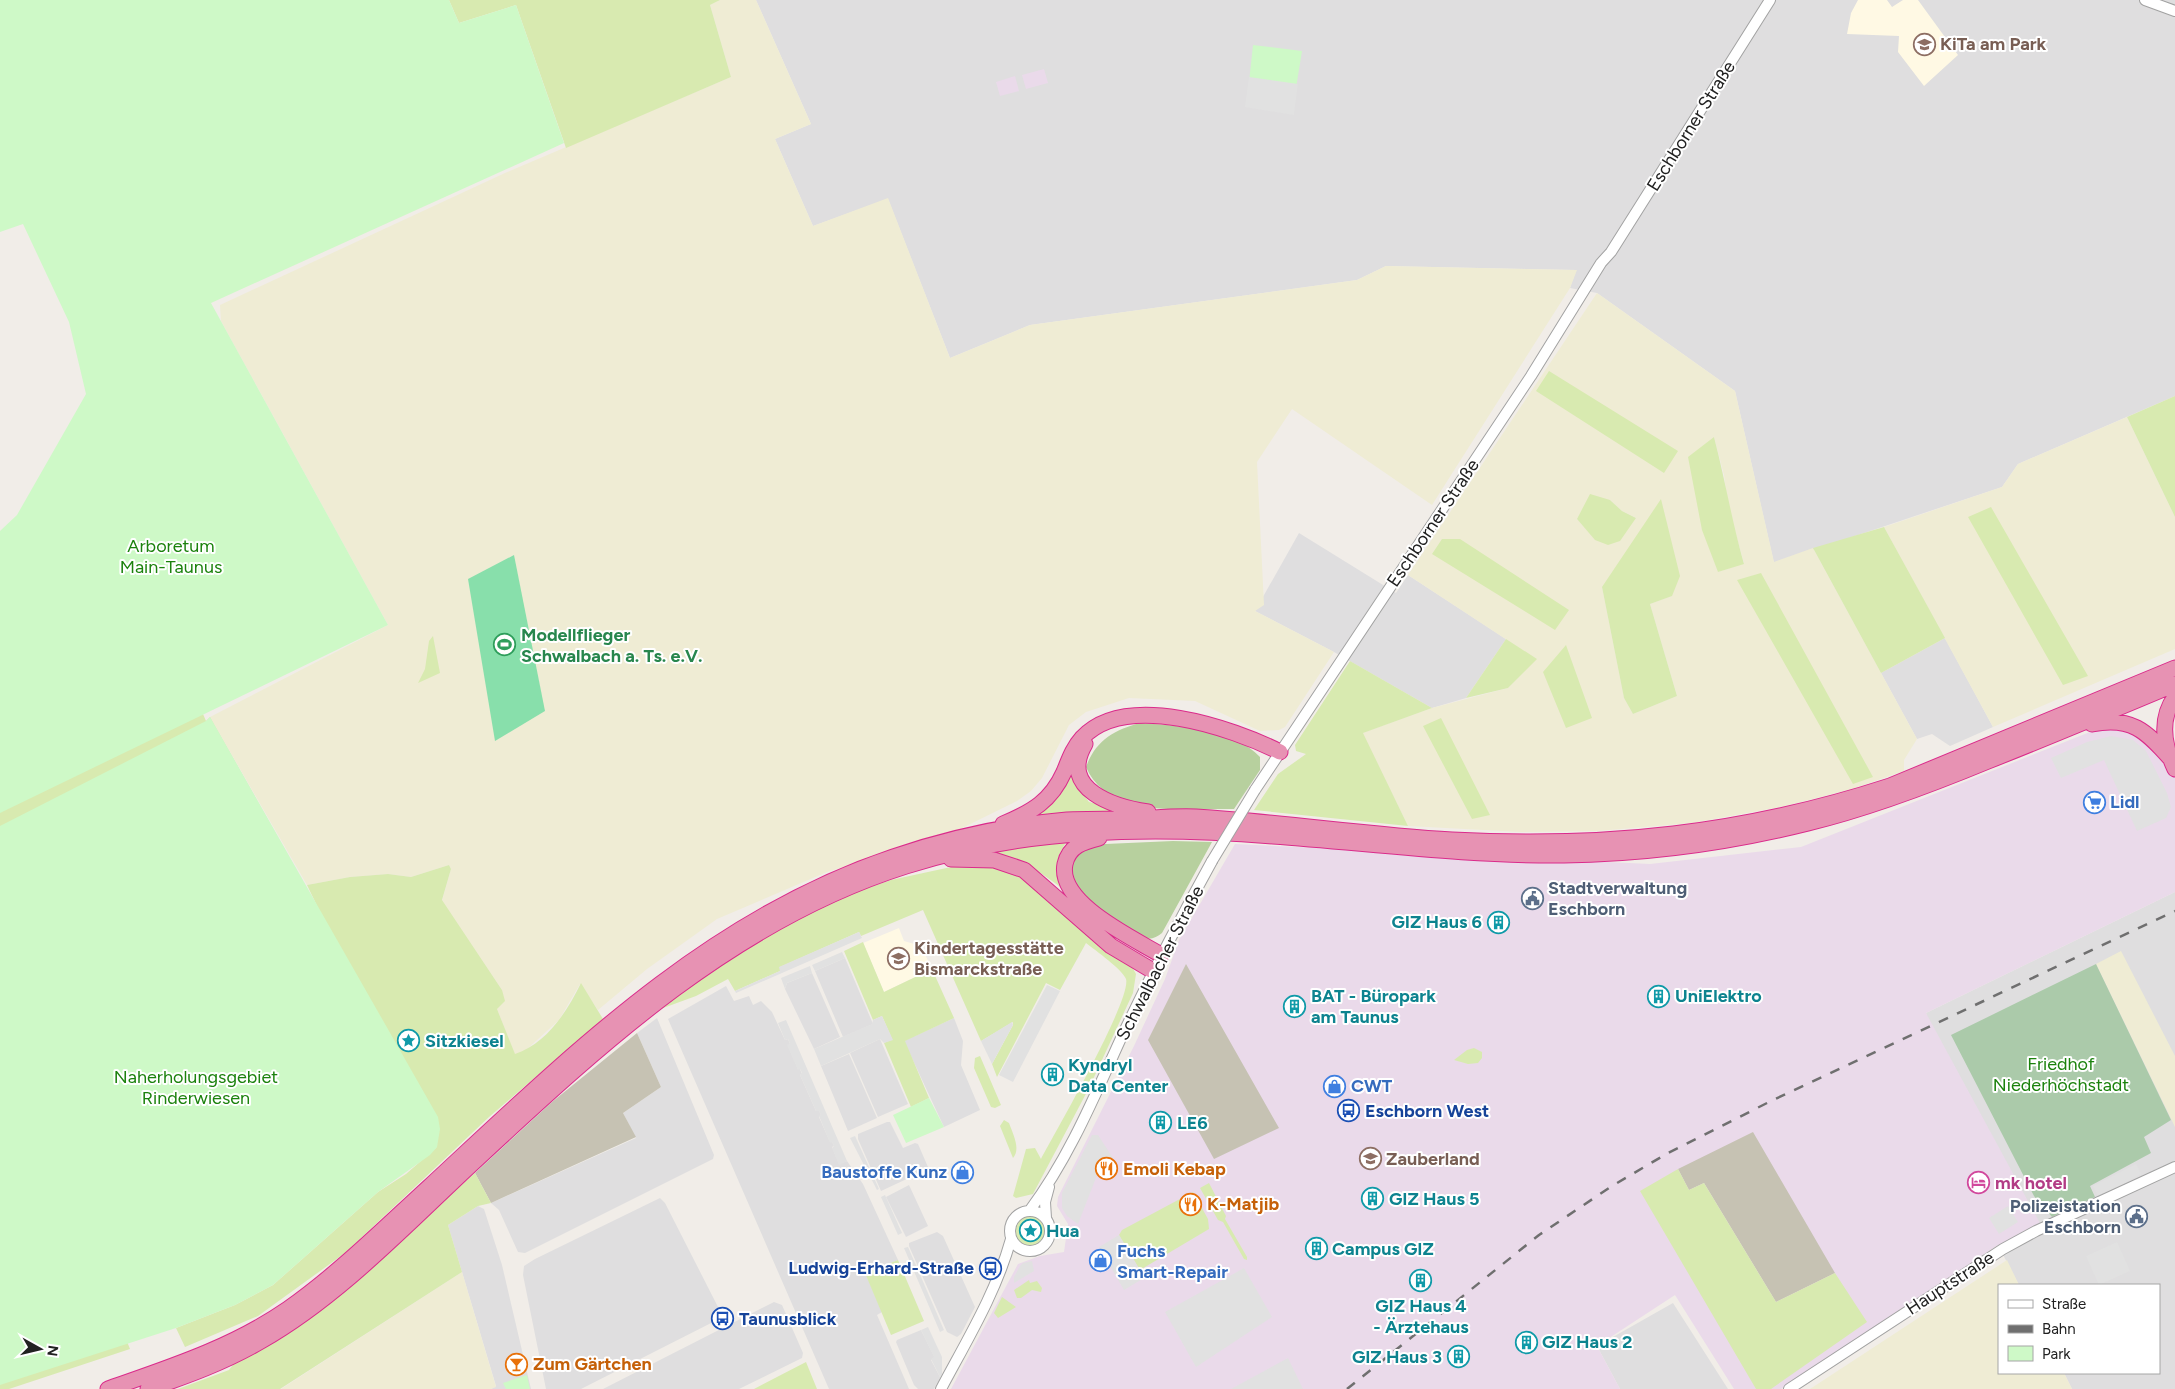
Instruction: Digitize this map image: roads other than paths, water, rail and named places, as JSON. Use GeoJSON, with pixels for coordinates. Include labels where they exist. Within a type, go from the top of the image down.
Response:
{"type":"FeatureCollection","features":[{"type":"Feature","properties":{"kind":"highway"},"geometry":{"type":"LineString","coordinates":[[1104,724],[1088,739],[1080,756],[1080,775],[1092,793],[1101,800],[1129,808],[1192,817],[1448,839],[1512,842],[1635,840],[1768,820],[1842,801],[1890,786],[2175,668]]}},
{"type":"Feature","properties":{"kind":"highway"},"geometry":{"type":"LineString","coordinates":[[150,1389],[208,1367],[247,1349],[317,1303],[610,1039],[670,991],[720,955],[763,929],[819,900],[871,878],[932,858],[981,846],[1037,837],[1136,831],[1272,836],[1448,852],[1510,855],[1571,855],[1690,846],[1784,828],[1848,812],[1920,789],[2175,684]]}},
{"type":"Feature","properties":{"kind":"highway"},"geometry":{"type":"LineString","coordinates":[[2172,763],[2165,732],[2166,720],[2175,697]]}},
{"type":"Feature","properties":{"kind":"highway"},"geometry":{"type":"LineString","coordinates":[[971,836],[1029,813],[1046,801],[1057,786],[1076,746],[1091,731],[1104,724],[1124,718],[1170,717],[1223,728],[1280,752]]}},
{"type":"Feature","properties":{"kind":"highway"},"geometry":{"type":"LineString","coordinates":[[2068,728],[2113,722],[2137,726],[2151,737],[2172,763]]}},
{"type":"Feature","properties":{"kind":"highway"},"geometry":{"type":"LineString","coordinates":[[109,1388],[224,1346],[289,1308],[359,1251],[601,1030],[662,981],[728,935],[789,900],[841,876],[911,851],[971,836],[1065,820],[1192,817]]}},
{"type":"Feature","properties":{"kind":"highway"},"geometry":{"type":"LineString","coordinates":[[1136,831],[1085,841],[1076,846],[1066,859],[1065,877],[1073,893],[1096,915],[1161,956]]}},
{"type":"Feature","properties":{"kind":"highway"},"geometry":{"type":"LineString","coordinates":[[932,858],[994,860],[1024,870],[1111,946],[1153,971]]}},
{"type":"Feature","properties":{"kind":"street","name":"Eschborner Straße"},"geometry":{"type":"LineString","coordinates":[[1280,752],[1526,384],[1601,263],[1612,252],[1770,0]]}},
{"type":"Feature","properties":{"kind":"street"},"geometry":{"type":"LineString","coordinates":[[2146,0],[2175,11]]}},
{"type":"Feature","properties":{"kind":"street","name":"Schwalbacher Straße"},"geometry":{"type":"LineString","coordinates":[[941,1389],[1002,1271],[1011,1239],[1010,1228],[1012,1221],[1021,1212],[1030,1210],[1050,1180],[1100,1085],[1153,971],[1212,861],[1280,752]]}},
{"type":"Feature","properties":{"kind":"street","name":"Hauptstraße"},"geometry":{"type":"LineString","coordinates":[[1789,1389],[2003,1249],[2036,1231],[2175,1167]]}},
{"type":"Feature","properties":{"kind":"street","name":"Schwalbacher Straße"},"geometry":{"type":"LineString","coordinates":[[1002,1271],[1023,1250],[1037,1250],[1045,1244],[1050,1230],[1046,1218],[1045,1202],[1050,1180]]}},
{"type":"Feature","properties":{"kind":"street"},"geometry":{"type":"LineString","coordinates":[[1030,1210],[1039,1212],[1046,1218]]}},
{"type":"Feature","properties":{"kind":"street"},"geometry":{"type":"LineString","coordinates":[[1011,1239],[1023,1250]]}},
{"type":"Feature","properties":{"kind":"railway"},"geometry":{"type":"LineString","coordinates":[[1347,1389],[1539,1235],[1612,1186],[1668,1153],[1771,1101],[2175,911]]}},
{"type":"Feature","properties":{"kind":"place","name":"KiTa am Park"},"geometry":{"type":"Point","coordinates":[1924,44]}},
{"type":"Feature","properties":{"kind":"place","name":"Modellflieger Schwalbach a. Ts. e.V."},"geometry":{"type":"Point","coordinates":[505,645]}},
{"type":"Feature","properties":{"kind":"place","name":"Lidl"},"geometry":{"type":"Point","coordinates":[2094,802]}},
{"type":"Feature","properties":{"kind":"place","name":"Stadtverwaltung Eschborn"},"geometry":{"type":"Point","coordinates":[1532,898]}},
{"type":"Feature","properties":{"kind":"place","name":"GIZ Haus 6"},"geometry":{"type":"Point","coordinates":[1498,922]}},
{"type":"Feature","properties":{"kind":"place","name":"Kindertagesstätte Bismarckstraße"},"geometry":{"type":"Point","coordinates":[898,958]}},
{"type":"Feature","properties":{"kind":"place","name":"UniElektro"},"geometry":{"type":"Point","coordinates":[1659,996]}},
{"type":"Feature","properties":{"kind":"place","name":"BAT - Büropark am Taunus"},"geometry":{"type":"Point","coordinates":[1295,1006]}},
{"type":"Feature","properties":{"kind":"place","name":"Sitzkiesel"},"geometry":{"type":"Point","coordinates":[409,1041]}},
{"type":"Feature","properties":{"kind":"place","name":"Kyndryl Data Center"},"geometry":{"type":"Point","coordinates":[1052,1075]}},
{"type":"Feature","properties":{"kind":"place","name":"CWT"},"geometry":{"type":"Point","coordinates":[1335,1086]}},
{"type":"Feature","properties":{"kind":"place","name":"Eschborn West"},"geometry":{"type":"Point","coordinates":[1349,1111]}},
{"type":"Feature","properties":{"kind":"place","name":"LE6"},"geometry":{"type":"Point","coordinates":[1161,1123]}},
{"type":"Feature","properties":{"kind":"place","name":"Zauberland"},"geometry":{"type":"Point","coordinates":[1370,1159]}},
{"type":"Feature","properties":{"kind":"place","name":"Emoli Kebap"},"geometry":{"type":"Point","coordinates":[1107,1169]}},
{"type":"Feature","properties":{"kind":"place","name":"Baustoffe Kunz"},"geometry":{"type":"Point","coordinates":[963,1172]}},
{"type":"Feature","properties":{"kind":"place","name":"mk hotel"},"geometry":{"type":"Point","coordinates":[1979,1183]}},
{"type":"Feature","properties":{"kind":"place","name":"GIZ Haus 5"},"geometry":{"type":"Point","coordinates":[1373,1199]}},
{"type":"Feature","properties":{"kind":"place","name":"K-Matjib"},"geometry":{"type":"Point","coordinates":[1191,1204]}},
{"type":"Feature","properties":{"kind":"place","name":"Polizeistation Eschborn"},"geometry":{"type":"Point","coordinates":[2137,1216]}},
{"type":"Feature","properties":{"kind":"place","name":"Hua"},"geometry":{"type":"Point","coordinates":[1030,1231]}},
{"type":"Feature","properties":{"kind":"place","name":"Campus GIZ"},"geometry":{"type":"Point","coordinates":[1316,1249]}},
{"type":"Feature","properties":{"kind":"place","name":"Fuchs Smart-Repair"},"geometry":{"type":"Point","coordinates":[1101,1261]}},
{"type":"Feature","properties":{"kind":"place","name":"Ludwig-Erhard-Straße"},"geometry":{"type":"Point","coordinates":[990,1268]}},
{"type":"Feature","properties":{"kind":"place","name":"GIZ Haus 4 - Ärztehaus"},"geometry":{"type":"Point","coordinates":[1421,1281]}},
{"type":"Feature","properties":{"kind":"place","name":"Taunusblick"},"geometry":{"type":"Point","coordinates":[723,1319]}},
{"type":"Feature","properties":{"kind":"place","name":"GIZ Haus 2"},"geometry":{"type":"Point","coordinates":[1526,1342]}},
{"type":"Feature","properties":{"kind":"place","name":"GIZ Haus 3"},"geometry":{"type":"Point","coordinates":[1458,1357]}},
{"type":"Feature","properties":{"kind":"place","name":"Zum Gärtchen"},"geometry":{"type":"Point","coordinates":[517,1364]}},
{"type":"Feature","properties":{"kind":"park label","name":"Arboretum Main-Taunus"},"geometry":{"type":"Point","coordinates":[171,556]}},
{"type":"Feature","properties":{"kind":"park label","name":"Friedhof Niederhöchstadt"},"geometry":{"type":"Point","coordinates":[2061,1074]}},
{"type":"Feature","properties":{"kind":"park label","name":"Naherholungsgebiet Rinderwiesen"},"geometry":{"type":"Point","coordinates":[196,1087]}}]}
